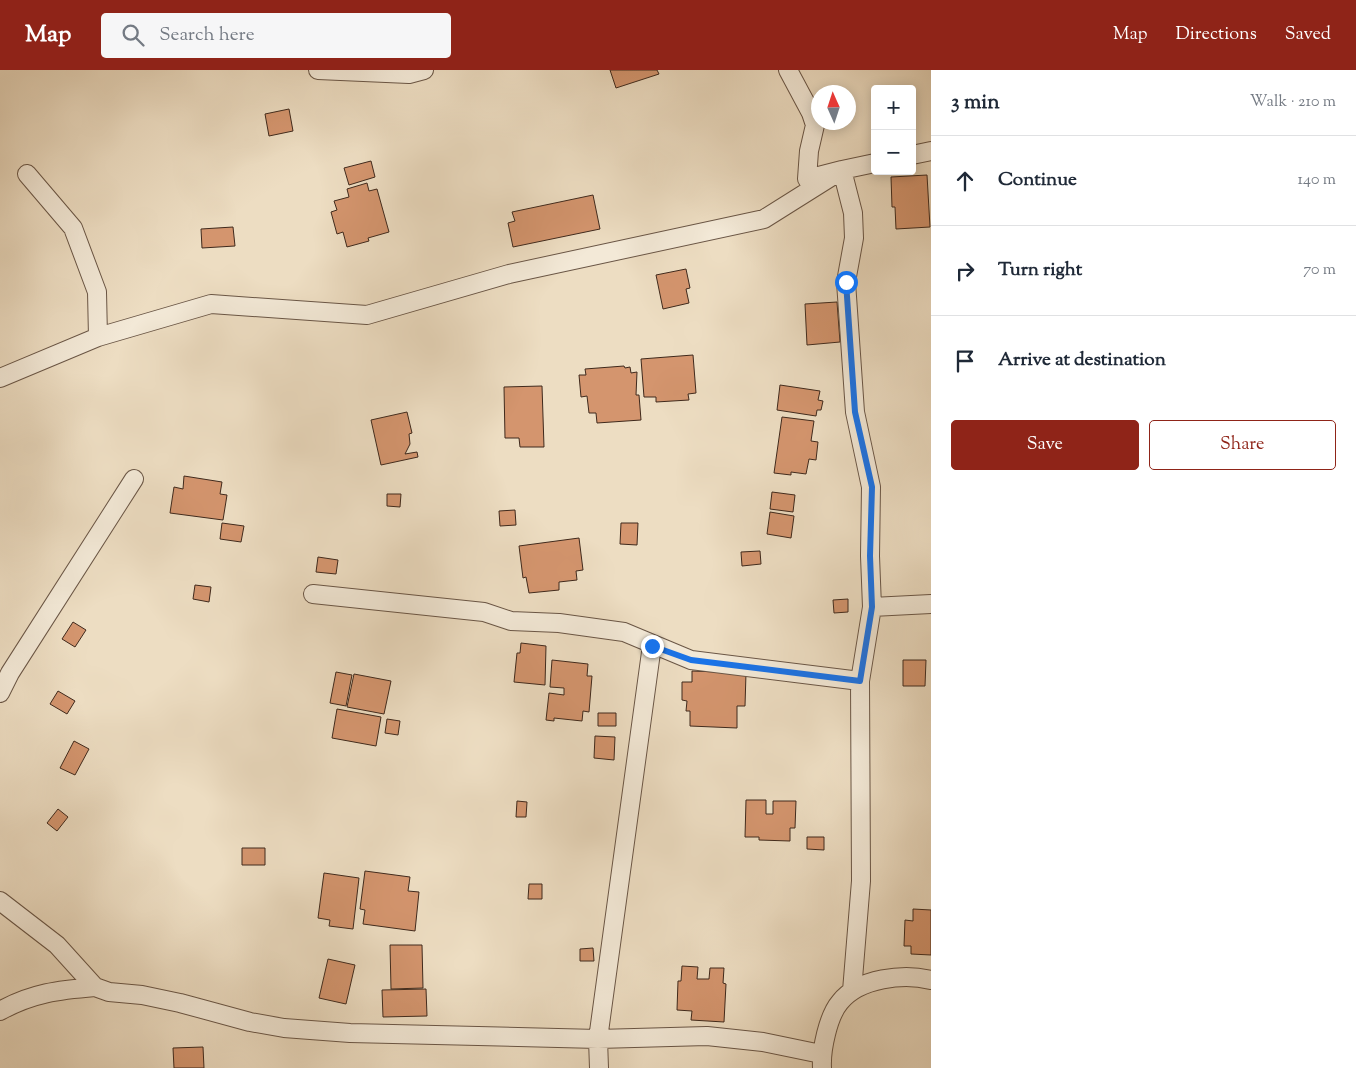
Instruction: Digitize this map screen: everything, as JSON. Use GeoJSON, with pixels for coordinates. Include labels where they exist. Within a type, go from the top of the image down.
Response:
{"type":"FeatureCollection","features":[{"type":"Feature","properties":{"kind":"street"},"geometry":{"type":"LineString","coordinates":[[318,70],[409,74],[424,70]]}},
{"type":"Feature","properties":{"kind":"street"},"geometry":{"type":"LineString","coordinates":[[788,70],[811,113],[815,125],[809,151],[807,179],[871,164]]}},
{"type":"Feature","properties":{"kind":"street"},"geometry":{"type":"LineString","coordinates":[[916,154],[931,151]]}},
{"type":"Feature","properties":{"kind":"street"},"geometry":{"type":"LineString","coordinates":[[0,378],[98,337],[211,304],[367,315],[509,274],[764,219],[842,170]]}},
{"type":"Feature","properties":{"kind":"street"},"geometry":{"type":"LineString","coordinates":[[842,170],[853,213],[854,238],[846,282],[855,412],[872,487],[870,556],[872,607],[860,681],[861,881],[852,991]]}},
{"type":"Feature","properties":{"kind":"street"},"geometry":{"type":"LineString","coordinates":[[27,174],[73,228],[97,292],[98,337]]}},
{"type":"Feature","properties":{"kind":"street"},"geometry":{"type":"LineString","coordinates":[[0,693],[10,673],[134,480]]}},
{"type":"Feature","properties":{"kind":"street"},"geometry":{"type":"LineString","coordinates":[[312,594],[484,612],[511,621],[559,622],[624,632],[652,646],[691,660],[860,681]]}},
{"type":"Feature","properties":{"kind":"street"},"geometry":{"type":"LineString","coordinates":[[872,607],[931,604]]}},
{"type":"Feature","properties":{"kind":"street"},"geometry":{"type":"LineString","coordinates":[[600,1068],[598,1039],[652,646]]}},
{"type":"Feature","properties":{"kind":"street"},"geometry":{"type":"LineString","coordinates":[[0,901],[57,945],[95,987]]}},
{"type":"Feature","properties":{"kind":"street"},"geometry":{"type":"LineString","coordinates":[[0,1012],[15,1003],[46,992],[95,987],[110,992],[142,995],[180,1003],[238,1020],[284,1028],[350,1033],[598,1039],[707,1036],[763,1042],[822,1061],[839,1002],[852,991],[875,981],[918,977],[931,980]]}},
{"type":"Feature","properties":{"kind":"building"},"geometry":{"type":"Polygon","coordinates":[[[610,70],[657,70],[659,74],[616,88],[610,70]]]}},
{"type":"Feature","properties":{"kind":"building"},"geometry":{"type":"Polygon","coordinates":[[[289,109],[293,131],[269,136],[265,114],[289,109]]]}},
{"type":"Feature","properties":{"kind":"building"},"geometry":{"type":"Polygon","coordinates":[[[371,161],[375,177],[349,185],[344,168],[371,161]]]}},
{"type":"Feature","properties":{"kind":"building"},"geometry":{"type":"Polygon","coordinates":[[[927,175],[930,227],[896,229],[895,207],[892,207],[891,177],[927,175]]]}},
{"type":"Feature","properties":{"kind":"building"},"geometry":{"type":"Polygon","coordinates":[[[367,183],[369,191],[377,189],[389,232],[368,238],[369,241],[347,247],[343,232],[337,234],[331,212],[337,210],[334,201],[349,197],[347,189],[367,183]]]}},
{"type":"Feature","properties":{"kind":"building"},"geometry":{"type":"Polygon","coordinates":[[[593,195],[600,229],[513,247],[508,223],[515,221],[512,212],[593,195]]]}},
{"type":"Feature","properties":{"kind":"building"},"geometry":{"type":"Polygon","coordinates":[[[233,227],[235,246],[202,248],[201,229],[233,227]]]}},
{"type":"Feature","properties":{"kind":"building"},"geometry":{"type":"Polygon","coordinates":[[[686,269],[690,288],[686,289],[689,303],[663,309],[656,275],[686,269]]]}},
{"type":"Feature","properties":{"kind":"building"},"geometry":{"type":"Polygon","coordinates":[[[837,302],[840,342],[807,345],[805,304],[837,302]]]}},
{"type":"Feature","properties":{"kind":"building"},"geometry":{"type":"Polygon","coordinates":[[[693,355],[696,393],[688,394],[689,400],[656,402],[656,397],[644,397],[641,359],[693,355]]]}},
{"type":"Feature","properties":{"kind":"building"},"geometry":{"type":"Polygon","coordinates":[[[624,366],[625,368],[630,367],[631,373],[637,372],[636,395],[639,395],[641,420],[597,423],[596,413],[589,413],[587,396],[581,397],[579,375],[586,375],[585,369],[624,366]]]}},
{"type":"Feature","properties":{"kind":"building"},"geometry":{"type":"Polygon","coordinates":[[[780,385],[820,391],[818,400],[823,401],[821,410],[817,410],[816,416],[777,410],[780,385]]]}},
{"type":"Feature","properties":{"kind":"building"},"geometry":{"type":"Polygon","coordinates":[[[542,386],[544,447],[520,447],[519,438],[505,438],[504,387],[542,386]]]}},
{"type":"Feature","properties":{"kind":"building"},"geometry":{"type":"Polygon","coordinates":[[[407,412],[412,433],[409,434],[410,444],[405,454],[417,452],[418,457],[381,465],[371,420],[407,412]]]}},
{"type":"Feature","properties":{"kind":"building"},"geometry":{"type":"Polygon","coordinates":[[[782,417],[814,421],[811,441],[818,442],[816,460],[809,459],[806,474],[791,472],[791,475],[774,473],[782,417]]]}},
{"type":"Feature","properties":{"kind":"building"},"geometry":{"type":"Polygon","coordinates":[[[184,476],[222,482],[220,494],[227,495],[223,520],[170,513],[174,487],[183,489],[184,476]]]}},
{"type":"Feature","properties":{"kind":"building"},"geometry":{"type":"Polygon","coordinates":[[[772,492],[795,495],[793,512],[770,509],[772,492]]]}},
{"type":"Feature","properties":{"kind":"building"},"geometry":{"type":"Polygon","coordinates":[[[387,494],[401,494],[400,507],[387,506],[387,494]]]}},
{"type":"Feature","properties":{"kind":"building"},"geometry":{"type":"Polygon","coordinates":[[[515,510],[516,525],[500,526],[499,511],[515,510]]]}},
{"type":"Feature","properties":{"kind":"building"},"geometry":{"type":"Polygon","coordinates":[[[770,512],[794,516],[791,538],[767,534],[770,512]]]}},
{"type":"Feature","properties":{"kind":"building"},"geometry":{"type":"Polygon","coordinates":[[[222,523],[244,526],[241,542],[220,539],[222,523]]]}},
{"type":"Feature","properties":{"kind":"building"},"geometry":{"type":"Polygon","coordinates":[[[621,523],[638,523],[637,545],[620,544],[621,523]]]}},
{"type":"Feature","properties":{"kind":"building"},"geometry":{"type":"Polygon","coordinates":[[[579,538],[583,570],[576,571],[577,580],[559,582],[559,590],[529,593],[526,577],[523,578],[519,546],[579,538]]]}},
{"type":"Feature","properties":{"kind":"building"},"geometry":{"type":"Polygon","coordinates":[[[760,551],[761,564],[742,566],[741,552],[760,551]]]}},
{"type":"Feature","properties":{"kind":"building"},"geometry":{"type":"Polygon","coordinates":[[[318,557],[338,560],[336,574],[316,572],[318,557]]]}},
{"type":"Feature","properties":{"kind":"building"},"geometry":{"type":"Polygon","coordinates":[[[195,585],[211,587],[209,602],[193,599],[195,585]]]}},
{"type":"Feature","properties":{"kind":"building"},"geometry":{"type":"Polygon","coordinates":[[[848,599],[848,612],[834,613],[833,600],[848,599]]]}},
{"type":"Feature","properties":{"kind":"building"},"geometry":{"type":"Polygon","coordinates":[[[73,622],[86,630],[75,647],[62,639],[73,622]]]}},
{"type":"Feature","properties":{"kind":"building"},"geometry":{"type":"Polygon","coordinates":[[[521,643],[546,646],[545,685],[514,682],[517,653],[520,653],[521,643]]]}},
{"type":"Feature","properties":{"kind":"building"},"geometry":{"type":"Polygon","coordinates":[[[552,660],[588,664],[587,676],[592,676],[589,712],[583,711],[582,721],[554,718],[554,721],[546,720],[549,693],[564,695],[564,688],[550,687],[552,660]]]}},
{"type":"Feature","properties":{"kind":"building"},"geometry":{"type":"Polygon","coordinates":[[[903,660],[926,660],[925,686],[903,686],[903,660]]]}},
{"type":"Feature","properties":{"kind":"building"},"geometry":{"type":"Polygon","coordinates":[[[692,671],[746,673],[745,706],[737,706],[737,728],[690,726],[690,711],[686,711],[687,701],[682,700],[682,682],[692,682],[692,671]]]}},
{"type":"Feature","properties":{"kind":"building"},"geometry":{"type":"Polygon","coordinates":[[[336,672],[352,675],[346,706],[330,703],[336,672]]]}},
{"type":"Feature","properties":{"kind":"building"},"geometry":{"type":"Polygon","coordinates":[[[354,674],[391,681],[384,714],[347,707],[354,674]]]}},
{"type":"Feature","properties":{"kind":"building"},"geometry":{"type":"Polygon","coordinates":[[[58,691],[75,701],[67,714],[50,704],[58,691]]]}},
{"type":"Feature","properties":{"kind":"building"},"geometry":{"type":"Polygon","coordinates":[[[337,709],[381,717],[376,746],[332,738],[337,709]]]}},
{"type":"Feature","properties":{"kind":"building"},"geometry":{"type":"Polygon","coordinates":[[[598,713],[616,713],[616,726],[598,726],[598,713]]]}},
{"type":"Feature","properties":{"kind":"building"},"geometry":{"type":"Polygon","coordinates":[[[387,719],[400,721],[398,735],[385,733],[387,719]]]}},
{"type":"Feature","properties":{"kind":"building"},"geometry":{"type":"Polygon","coordinates":[[[595,736],[615,737],[614,760],[594,758],[595,736]]]}},
{"type":"Feature","properties":{"kind":"building"},"geometry":{"type":"Polygon","coordinates":[[[74,741],[89,749],[75,775],[60,768],[74,741]]]}},
{"type":"Feature","properties":{"kind":"building"},"geometry":{"type":"Polygon","coordinates":[[[746,800],[766,800],[766,814],[773,814],[773,801],[796,801],[795,828],[790,828],[790,841],[759,840],[759,837],[745,837],[746,800]]]}},
{"type":"Feature","properties":{"kind":"building"},"geometry":{"type":"Polygon","coordinates":[[[517,801],[527,802],[526,817],[516,817],[517,801]]]}},
{"type":"Feature","properties":{"kind":"building"},"geometry":{"type":"Polygon","coordinates":[[[58,809],[68,817],[57,831],[47,823],[58,809]]]}},
{"type":"Feature","properties":{"kind":"building"},"geometry":{"type":"Polygon","coordinates":[[[807,837],[824,837],[824,850],[807,849],[807,837]]]}},
{"type":"Feature","properties":{"kind":"building"},"geometry":{"type":"Polygon","coordinates":[[[242,848],[265,848],[265,865],[242,865],[242,848]]]}},
{"type":"Feature","properties":{"kind":"building"},"geometry":{"type":"Polygon","coordinates":[[[365,871],[410,877],[408,891],[419,892],[415,931],[363,924],[365,910],[360,909],[365,871]]]}},
{"type":"Feature","properties":{"kind":"building"},"geometry":{"type":"Polygon","coordinates":[[[324,873],[359,878],[353,929],[329,926],[330,920],[318,918],[324,873]]]}},
{"type":"Feature","properties":{"kind":"building"},"geometry":{"type":"Polygon","coordinates":[[[529,884],[542,884],[542,899],[528,899],[529,884]]]}},
{"type":"Feature","properties":{"kind":"building"},"geometry":{"type":"Polygon","coordinates":[[[913,909],[931,910],[931,955],[911,954],[911,946],[904,946],[905,920],[913,921],[913,909]]]}},
{"type":"Feature","properties":{"kind":"building"},"geometry":{"type":"Polygon","coordinates":[[[390,945],[422,945],[423,988],[391,989],[390,945]]]}},
{"type":"Feature","properties":{"kind":"building"},"geometry":{"type":"Polygon","coordinates":[[[593,948],[594,961],[580,961],[580,949],[593,948]]]}},
{"type":"Feature","properties":{"kind":"building"},"geometry":{"type":"Polygon","coordinates":[[[328,959],[355,965],[346,1004],[319,998],[328,959]]]}},
{"type":"Feature","properties":{"kind":"building"},"geometry":{"type":"Polygon","coordinates":[[[682,966],[698,967],[697,979],[709,979],[710,968],[724,968],[723,983],[726,984],[724,1022],[691,1020],[692,1011],[677,1010],[678,981],[681,981],[682,966]]]}},
{"type":"Feature","properties":{"kind":"building"},"geometry":{"type":"Polygon","coordinates":[[[426,989],[427,1016],[383,1017],[382,990],[426,989]]]}},
{"type":"Feature","properties":{"kind":"building"},"geometry":{"type":"Polygon","coordinates":[[[203,1047],[204,1068],[174,1068],[173,1048],[203,1047]]]}},
{"type":"Feature","properties":{"kind":"route"},"geometry":{"type":"LineString","coordinates":[[652,646],[691,660],[735,667],[860,681],[872,607],[870,556],[872,487],[855,412],[846,282]]}}]}
